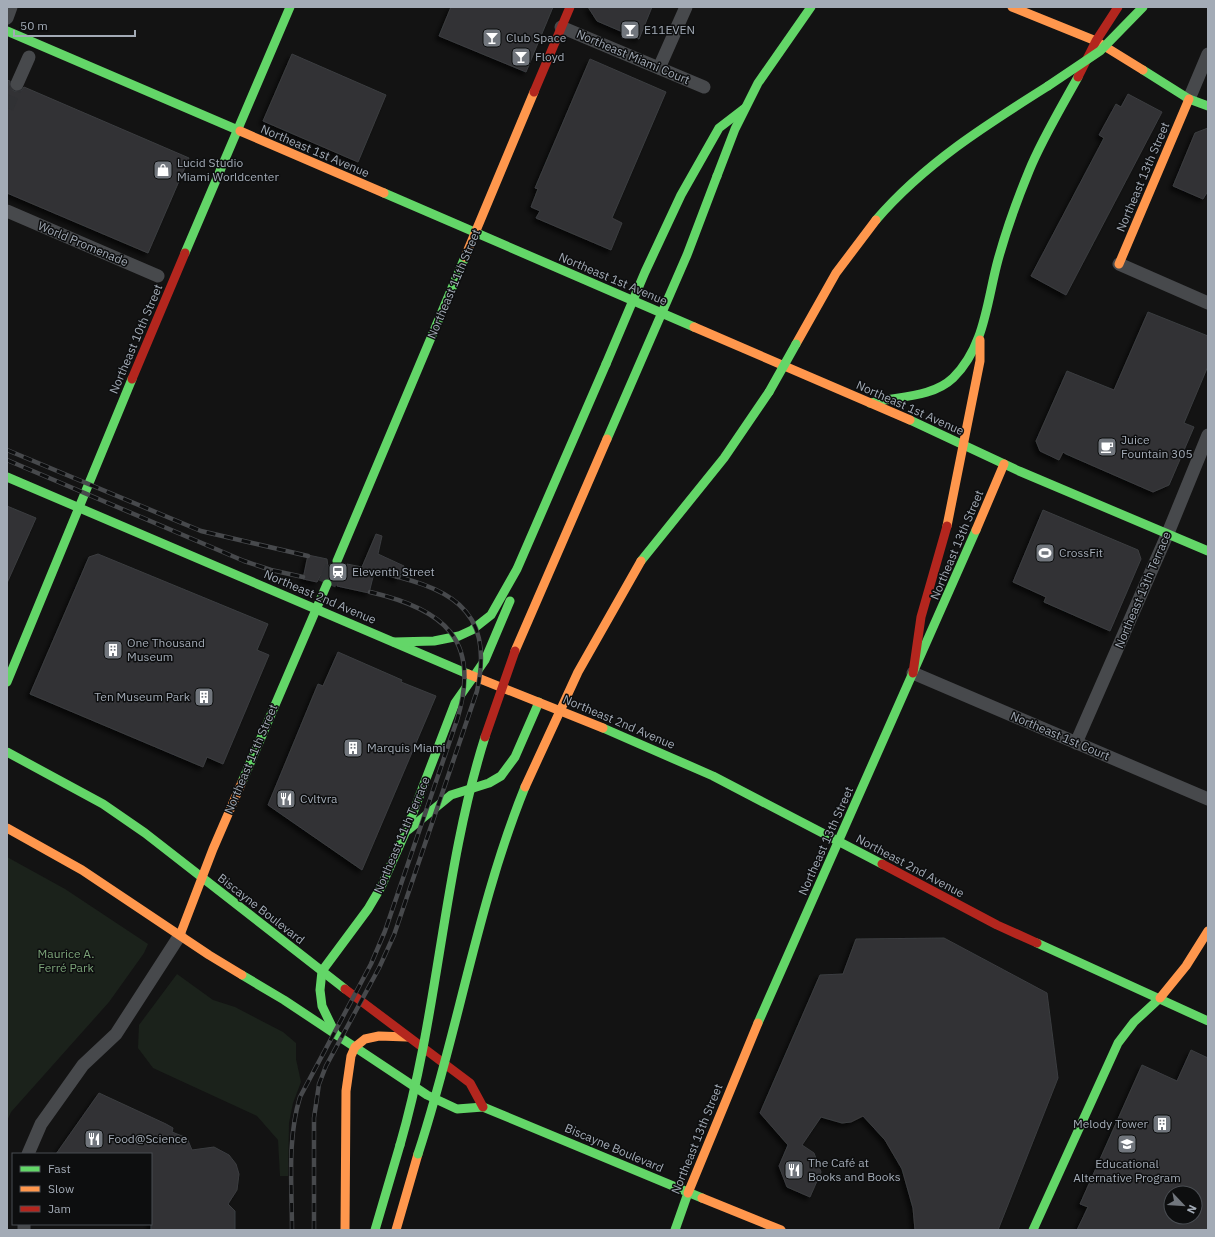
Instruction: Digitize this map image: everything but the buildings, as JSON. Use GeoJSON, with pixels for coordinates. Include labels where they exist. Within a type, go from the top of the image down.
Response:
{"type":"FeatureCollection","features":[{"type":"Feature","properties":{"kind":"main road","name":"Northeast 10th Street"},"geometry":{"type":"LineString","coordinates":[[7,682],[78,507],[290,7]]}},
{"type":"Feature","properties":{"kind":"main road","name":"Northeast 11th Street"},"geometry":{"type":"LineString","coordinates":[[337,561],[570,7]]}},
{"type":"Feature","properties":{"kind":"main road"},"geometry":{"type":"LineString","coordinates":[[375,1230],[416,1093],[423,1059],[451,880],[461,827],[478,756],[498,696],[517,648],[687,256],[745,108],[762,77],[811,7]]}},
{"type":"Feature","properties":{"kind":"main road"},"geometry":{"type":"LineString","coordinates":[[1012,7],[1096,40],[1189,99],[1208,106]]}},
{"type":"Feature","properties":{"kind":"main road"},"geometry":{"type":"LineString","coordinates":[[913,673],[920,617],[946,528],[980,361],[980,336],[998,260],[1029,170],[1096,40],[1118,7]]}},
{"type":"Feature","properties":{"kind":"main road"},"geometry":{"type":"LineString","coordinates":[[396,1230],[448,1054],[468,968],[487,898],[518,805],[559,713],[596,639],[642,560],[681,513],[746,428],[769,392],[829,284],[868,229],[887,207],[909,185],[977,132],[1100,51],[1143,7]]}},
{"type":"Feature","properties":{"kind":"main road","name":"Northeast 1st Avenue"},"geometry":{"type":"LineString","coordinates":[[7,31],[870,403],[964,444],[1004,464],[1208,551]]}},
{"type":"Feature","properties":{"kind":"main road","name":"Northeast 13th Street"},"geometry":{"type":"LineString","coordinates":[[1119,264],[1189,99]]}},
{"type":"Feature","properties":{"kind":"main road"},"geometry":{"type":"LineString","coordinates":[[394,642],[443,640],[459,636],[472,630],[491,615],[518,569],[651,258],[688,182],[719,128],[745,108]]}},
{"type":"Feature","properties":{"kind":"main road"},"geometry":{"type":"LineString","coordinates":[[870,403],[890,398],[923,394],[940,388],[953,378],[964,364],[980,336]]}},
{"type":"Feature","properties":{"kind":"main road","name":"Northeast 13th Street"},"geometry":{"type":"LineString","coordinates":[[675,1230],[713,1129],[838,842],[945,604],[1004,464]]}},
{"type":"Feature","properties":{"kind":"main road","name":"Northeast 2nd Avenue"},"geometry":{"type":"LineString","coordinates":[[7,477],[474,676],[623,736],[717,778],[997,925],[1208,1020]]}},
{"type":"Feature","properties":{"kind":"main road","name":"Northeast 11th Terrace"},"geometry":{"type":"LineString","coordinates":[[322,971],[374,898],[406,831],[455,703],[484,660],[512,596],[518,569]]}},
{"type":"Feature","properties":{"kind":"main road","name":"Northeast 11th Street"},"geometry":{"type":"LineString","coordinates":[[180,935],[201,878],[327,584]]}},
{"type":"Feature","properties":{"kind":"main road"},"geometry":{"type":"LineString","coordinates":[[406,831],[419,824],[436,806],[452,794],[494,782],[503,775],[512,762],[539,702]]}},
{"type":"Feature","properties":{"kind":"main road","name":"Biscayne Boulevard"},"geometry":{"type":"LineString","coordinates":[[7,752],[103,804],[145,833],[407,1037],[470,1083],[483,1107]]}},
{"type":"Feature","properties":{"kind":"main road","name":"Biscayne Boulevard"},"geometry":{"type":"LineString","coordinates":[[7,828],[82,870],[209,955],[335,1032],[399,1077],[439,1100],[457,1109],[483,1107],[688,1193],[781,1230]]}},
{"type":"Feature","properties":{"kind":"main road"},"geometry":{"type":"LineString","coordinates":[[1033,1230],[1118,1043],[1134,1022],[1159,999],[1186,966],[1208,931]]}},
{"type":"Feature","properties":{"kind":"main road"},"geometry":{"type":"LineString","coordinates":[[322,971],[320,990],[322,1006],[335,1032]]}},
{"type":"Feature","properties":{"kind":"main road"},"geometry":{"type":"LineString","coordinates":[[345,1230],[347,1086],[350,1059],[355,1047],[361,1042],[376,1037],[407,1037]]}},
{"type":"Feature","properties":{"kind":"street"},"geometry":{"type":"LineString","coordinates":[[7,18],[11,7]]}},
{"type":"Feature","properties":{"kind":"street"},"geometry":{"type":"LineString","coordinates":[[659,68],[686,7]]}},
{"type":"Feature","properties":{"kind":"street","name":"Northeast Miami Court"},"geometry":{"type":"LineString","coordinates":[[561,26],[704,87]]}},
{"type":"Feature","properties":{"kind":"street"},"geometry":{"type":"LineString","coordinates":[[1189,99],[1208,54]]}},
{"type":"Feature","properties":{"kind":"street"},"geometry":{"type":"LineString","coordinates":[[17,84],[29,57]]}},
{"type":"Feature","properties":{"kind":"street","name":"World Promenade"},"geometry":{"type":"LineString","coordinates":[[7,211],[158,276]]}},
{"type":"Feature","properties":{"kind":"street"},"geometry":{"type":"LineString","coordinates":[[1119,264],[1208,303]]}},
{"type":"Feature","properties":{"kind":"street","name":"Northeast 13th Terrace"},"geometry":{"type":"LineString","coordinates":[[1076,743],[1168,533],[1208,435]]}},
{"type":"Feature","properties":{"kind":"street","name":"Northeast 1st Court"},"geometry":{"type":"LineString","coordinates":[[913,673],[1208,799]]}},
{"type":"Feature","properties":{"kind":"street"},"geometry":{"type":"LineString","coordinates":[[28,1153],[41,1124],[83,1065],[116,1034],[180,935]]}},
{"type":"Feature","properties":{"kind":"green space","name":"Maurice A. Ferré Park"},"geometry":{"type":"Polygon","coordinates":[[[7,857],[65,889],[148,944],[144,953],[109,1002],[11,1112],[7,1121],[7,857]]]}},
{"type":"Feature","properties":{"kind":"green space"},"geometry":{"type":"Polygon","coordinates":[[[177,974],[213,1000],[235,1007],[283,1032],[296,1043],[296,1059],[301,1082],[293,1103],[289,1123],[288,1176],[280,1176],[278,1140],[257,1116],[153,1068],[138,1048],[139,1025],[177,974]]]}},
{"type":"Feature","properties":{"kind":"tunnel"},"geometry":{"type":"LineString","coordinates":[[7,108],[17,84]]}},
{"type":"Feature","properties":{"kind":"tunnel"},"geometry":{"type":"LineString","coordinates":[[327,584],[337,561]]}},
{"type":"Feature","properties":{"kind":"railway"},"geometry":{"type":"LineString","coordinates":[[7,450],[201,531],[308,556]]}},
{"type":"Feature","properties":{"kind":"railway"},"geometry":{"type":"LineString","coordinates":[[7,460],[244,561],[271,570],[303,577]]}},
{"type":"Feature","properties":{"kind":"railway"},"geometry":{"type":"LineString","coordinates":[[314,1230],[314,1118],[319,1084],[326,1066],[379,968],[394,935],[477,691],[481,662],[479,638],[471,619],[459,605],[443,593],[423,584],[374,571]]}},
{"type":"Feature","properties":{"kind":"railway"},"geometry":{"type":"LineString","coordinates":[[292,1230],[291,1163],[293,1129],[300,1097],[371,964],[385,931],[457,720],[463,692],[464,668],[460,648],[450,632],[436,619],[418,608],[396,599],[370,592]]}},
{"type":"Feature","properties":{"kind":"traffic: fast"},"geometry":{"type":"LineString","coordinates":[[185,253],[290,7]]}},
{"type":"Feature","properties":{"kind":"traffic: fast"},"geometry":{"type":"LineString","coordinates":[[717,176],[735,129],[758,83],[811,7]]}},
{"type":"Feature","properties":{"kind":"traffic: fast"},"geometry":{"type":"LineString","coordinates":[[1048,86],[1100,51],[1143,7]]}},
{"type":"Feature","properties":{"kind":"traffic: fast"},"geometry":{"type":"LineString","coordinates":[[7,31],[240,131]]}},
{"type":"Feature","properties":{"kind":"traffic: fast"},"geometry":{"type":"LineString","coordinates":[[1143,70],[1189,99],[1208,106]]}},
{"type":"Feature","properties":{"kind":"traffic: fast"},"geometry":{"type":"LineString","coordinates":[[870,403],[925,393],[945,385],[964,366],[978,338],[1001,249],[1025,182],[1046,136],[1078,77]]}},
{"type":"Feature","properties":{"kind":"traffic: fast"},"geometry":{"type":"LineString","coordinates":[[876,220],[914,181],[935,163],[979,131],[1048,86]]}},
{"type":"Feature","properties":{"kind":"traffic: fast"},"geometry":{"type":"LineString","coordinates":[[606,364],[645,272],[681,195],[719,128],[745,108]]}},
{"type":"Feature","properties":{"kind":"traffic: fast"},"geometry":{"type":"LineString","coordinates":[[607,439],[687,255],[717,176]]}},
{"type":"Feature","properties":{"kind":"traffic: fast"},"geometry":{"type":"LineString","coordinates":[[384,193],[694,327]]}},
{"type":"Feature","properties":{"kind":"traffic: fast"},"geometry":{"type":"LineString","coordinates":[[337,561],[465,257]]}},
{"type":"Feature","properties":{"kind":"traffic: fast"},"geometry":{"type":"LineString","coordinates":[[769,392],[796,344]]}},
{"type":"Feature","properties":{"kind":"traffic: fast"},"geometry":{"type":"LineString","coordinates":[[394,642],[434,641],[459,636],[472,630],[491,615],[517,569],[606,364]]}},
{"type":"Feature","properties":{"kind":"traffic: fast"},"geometry":{"type":"LineString","coordinates":[[7,682],[132,379]]}},
{"type":"Feature","properties":{"kind":"traffic: fast"},"geometry":{"type":"LineString","coordinates":[[641,561],[724,458],[769,392]]}},
{"type":"Feature","properties":{"kind":"traffic: fast"},"geometry":{"type":"LineString","coordinates":[[910,420],[1019,471],[1208,551]]}},
{"type":"Feature","properties":{"kind":"traffic: fast"},"geometry":{"type":"LineString","coordinates":[[7,477],[468,674]]}},
{"type":"Feature","properties":{"kind":"traffic: fast"},"geometry":{"type":"LineString","coordinates":[[758,1023],[976,530]]}},
{"type":"Feature","properties":{"kind":"traffic: fast"},"geometry":{"type":"LineString","coordinates":[[242,782],[327,584]]}},
{"type":"Feature","properties":{"kind":"traffic: fast"},"geometry":{"type":"LineString","coordinates":[[474,676],[485,660],[510,601]]}},
{"type":"Feature","properties":{"kind":"traffic: fast"},"geometry":{"type":"LineString","coordinates":[[335,1033],[322,1006],[320,990],[322,971],[368,909],[381,887],[406,831],[455,703],[474,676]]}},
{"type":"Feature","properties":{"kind":"traffic: fast"},"geometry":{"type":"LineString","coordinates":[[408,830],[451,795],[489,783],[501,776],[515,757],[539,702]]}},
{"type":"Feature","properties":{"kind":"traffic: fast"},"geometry":{"type":"LineString","coordinates":[[603,728],[713,776],[882,864]]}},
{"type":"Feature","properties":{"kind":"traffic: fast"},"geometry":{"type":"LineString","coordinates":[[400,1145],[424,1043],[459,838],[485,737]]}},
{"type":"Feature","properties":{"kind":"traffic: fast"},"geometry":{"type":"LineString","coordinates":[[7,752],[103,804],[145,833],[345,989]]}},
{"type":"Feature","properties":{"kind":"traffic: fast"},"geometry":{"type":"LineString","coordinates":[[418,1154],[445,1062],[494,877],[508,832],[525,787]]}},
{"type":"Feature","properties":{"kind":"traffic: fast"},"geometry":{"type":"LineString","coordinates":[[1037,943],[1208,1021]]}},
{"type":"Feature","properties":{"kind":"traffic: fast"},"geometry":{"type":"LineString","coordinates":[[242,975],[284,1000],[427,1095],[457,1109],[483,1107],[702,1198]]}},
{"type":"Feature","properties":{"kind":"traffic: fast"},"geometry":{"type":"LineString","coordinates":[[1033,1230],[1118,1043],[1134,1022],[1160,998]]}},
{"type":"Feature","properties":{"kind":"traffic: fast"},"geometry":{"type":"LineString","coordinates":[[375,1230],[400,1145]]}},
{"type":"Feature","properties":{"kind":"traffic: fast"},"geometry":{"type":"LineString","coordinates":[[675,1230],[688,1193]]}},
{"type":"Feature","properties":{"kind":"traffic: slow"},"geometry":{"type":"LineString","coordinates":[[1012,7],[1096,41],[1143,70]]}},
{"type":"Feature","properties":{"kind":"traffic: slow"},"geometry":{"type":"LineString","coordinates":[[465,257],[534,92]]}},
{"type":"Feature","properties":{"kind":"traffic: slow"},"geometry":{"type":"LineString","coordinates":[[1119,264],[1189,99]]}},
{"type":"Feature","properties":{"kind":"traffic: slow"},"geometry":{"type":"LineString","coordinates":[[240,131],[384,193]]}},
{"type":"Feature","properties":{"kind":"traffic: slow"},"geometry":{"type":"LineString","coordinates":[[796,344],[836,273],[876,220]]}},
{"type":"Feature","properties":{"kind":"traffic: slow"},"geometry":{"type":"LineString","coordinates":[[694,327],[910,420]]}},
{"type":"Feature","properties":{"kind":"traffic: slow"},"geometry":{"type":"LineString","coordinates":[[947,526],[980,361],[980,340]]}},
{"type":"Feature","properties":{"kind":"traffic: slow"},"geometry":{"type":"LineString","coordinates":[[515,651],[607,439]]}},
{"type":"Feature","properties":{"kind":"traffic: slow"},"geometry":{"type":"LineString","coordinates":[[976,530],[1004,464]]}},
{"type":"Feature","properties":{"kind":"traffic: slow"},"geometry":{"type":"LineString","coordinates":[[525,787],[578,672],[641,561]]}},
{"type":"Feature","properties":{"kind":"traffic: slow"},"geometry":{"type":"LineString","coordinates":[[468,674],[603,728]]}},
{"type":"Feature","properties":{"kind":"traffic: slow"},"geometry":{"type":"LineString","coordinates":[[180,935],[213,849],[242,782]]}},
{"type":"Feature","properties":{"kind":"traffic: slow"},"geometry":{"type":"LineString","coordinates":[[7,828],[82,870],[209,955],[242,975]]}},
{"type":"Feature","properties":{"kind":"traffic: slow"},"geometry":{"type":"LineString","coordinates":[[1160,998],[1186,966],[1208,931]]}},
{"type":"Feature","properties":{"kind":"traffic: slow"},"geometry":{"type":"LineString","coordinates":[[688,1193],[758,1023]]}},
{"type":"Feature","properties":{"kind":"traffic: slow"},"geometry":{"type":"LineString","coordinates":[[345,1230],[346,1091],[351,1056],[355,1047],[365,1039],[379,1036],[407,1037]]}},
{"type":"Feature","properties":{"kind":"traffic: slow"},"geometry":{"type":"LineString","coordinates":[[396,1230],[418,1154]]}},
{"type":"Feature","properties":{"kind":"traffic: slow"},"geometry":{"type":"LineString","coordinates":[[702,1198],[781,1230]]}},
{"type":"Feature","properties":{"kind":"traffic: jam"},"geometry":{"type":"LineString","coordinates":[[534,92],[570,7]]}},
{"type":"Feature","properties":{"kind":"traffic: jam"},"geometry":{"type":"LineString","coordinates":[[1078,77],[1096,41],[1118,7]]}},
{"type":"Feature","properties":{"kind":"traffic: jam"},"geometry":{"type":"LineString","coordinates":[[132,379],[185,253]]}},
{"type":"Feature","properties":{"kind":"traffic: jam"},"geometry":{"type":"LineString","coordinates":[[913,673],[921,617],[947,526]]}},
{"type":"Feature","properties":{"kind":"traffic: jam"},"geometry":{"type":"LineString","coordinates":[[485,737],[515,651]]}},
{"type":"Feature","properties":{"kind":"traffic: jam"},"geometry":{"type":"LineString","coordinates":[[882,864],[997,925],[1037,943]]}},
{"type":"Feature","properties":{"kind":"traffic: jam"},"geometry":{"type":"LineString","coordinates":[[345,989],[470,1083],[483,1107]]}},
{"type":"Feature","properties":{"kind":"place","name":"E11EVEN"},"geometry":{"type":"Point","coordinates":[630,30]}},
{"type":"Feature","properties":{"kind":"place","name":"Club Space"},"geometry":{"type":"Point","coordinates":[492,38]}},
{"type":"Feature","properties":{"kind":"place","name":"Floyd"},"geometry":{"type":"Point","coordinates":[521,57]}},
{"type":"Feature","properties":{"kind":"place","name":"Lucid Studio Miami Worldcenter"},"geometry":{"type":"Point","coordinates":[163,170]}},
{"type":"Feature","properties":{"kind":"place","name":"Juice Fountain 305"},"geometry":{"type":"Point","coordinates":[1107,447]}},
{"type":"Feature","properties":{"kind":"place","name":"CrossFit"},"geometry":{"type":"Point","coordinates":[1045,553]}},
{"type":"Feature","properties":{"kind":"place","name":"Eleventh Street"},"geometry":{"type":"Point","coordinates":[338,572]}},
{"type":"Feature","properties":{"kind":"place","name":"One Thousand Museum"},"geometry":{"type":"Point","coordinates":[113,650]}},
{"type":"Feature","properties":{"kind":"place","name":"Ten Museum Park"},"geometry":{"type":"Point","coordinates":[204,697]}},
{"type":"Feature","properties":{"kind":"place","name":"Marquis Miami"},"geometry":{"type":"Point","coordinates":[353,748]}},
{"type":"Feature","properties":{"kind":"place","name":"Cvltvra"},"geometry":{"type":"Point","coordinates":[286,799]}},
{"type":"Feature","properties":{"kind":"place","name":"Melody Tower"},"geometry":{"type":"Point","coordinates":[1162,1124]}},
{"type":"Feature","properties":{"kind":"place","name":"Food@Science"},"geometry":{"type":"Point","coordinates":[94,1139]}},
{"type":"Feature","properties":{"kind":"place","name":"Educational Alternative Program"},"geometry":{"type":"Point","coordinates":[1127,1144]}},
{"type":"Feature","properties":{"kind":"place","name":"The Café at Books and Books"},"geometry":{"type":"Point","coordinates":[794,1170]}}]}
